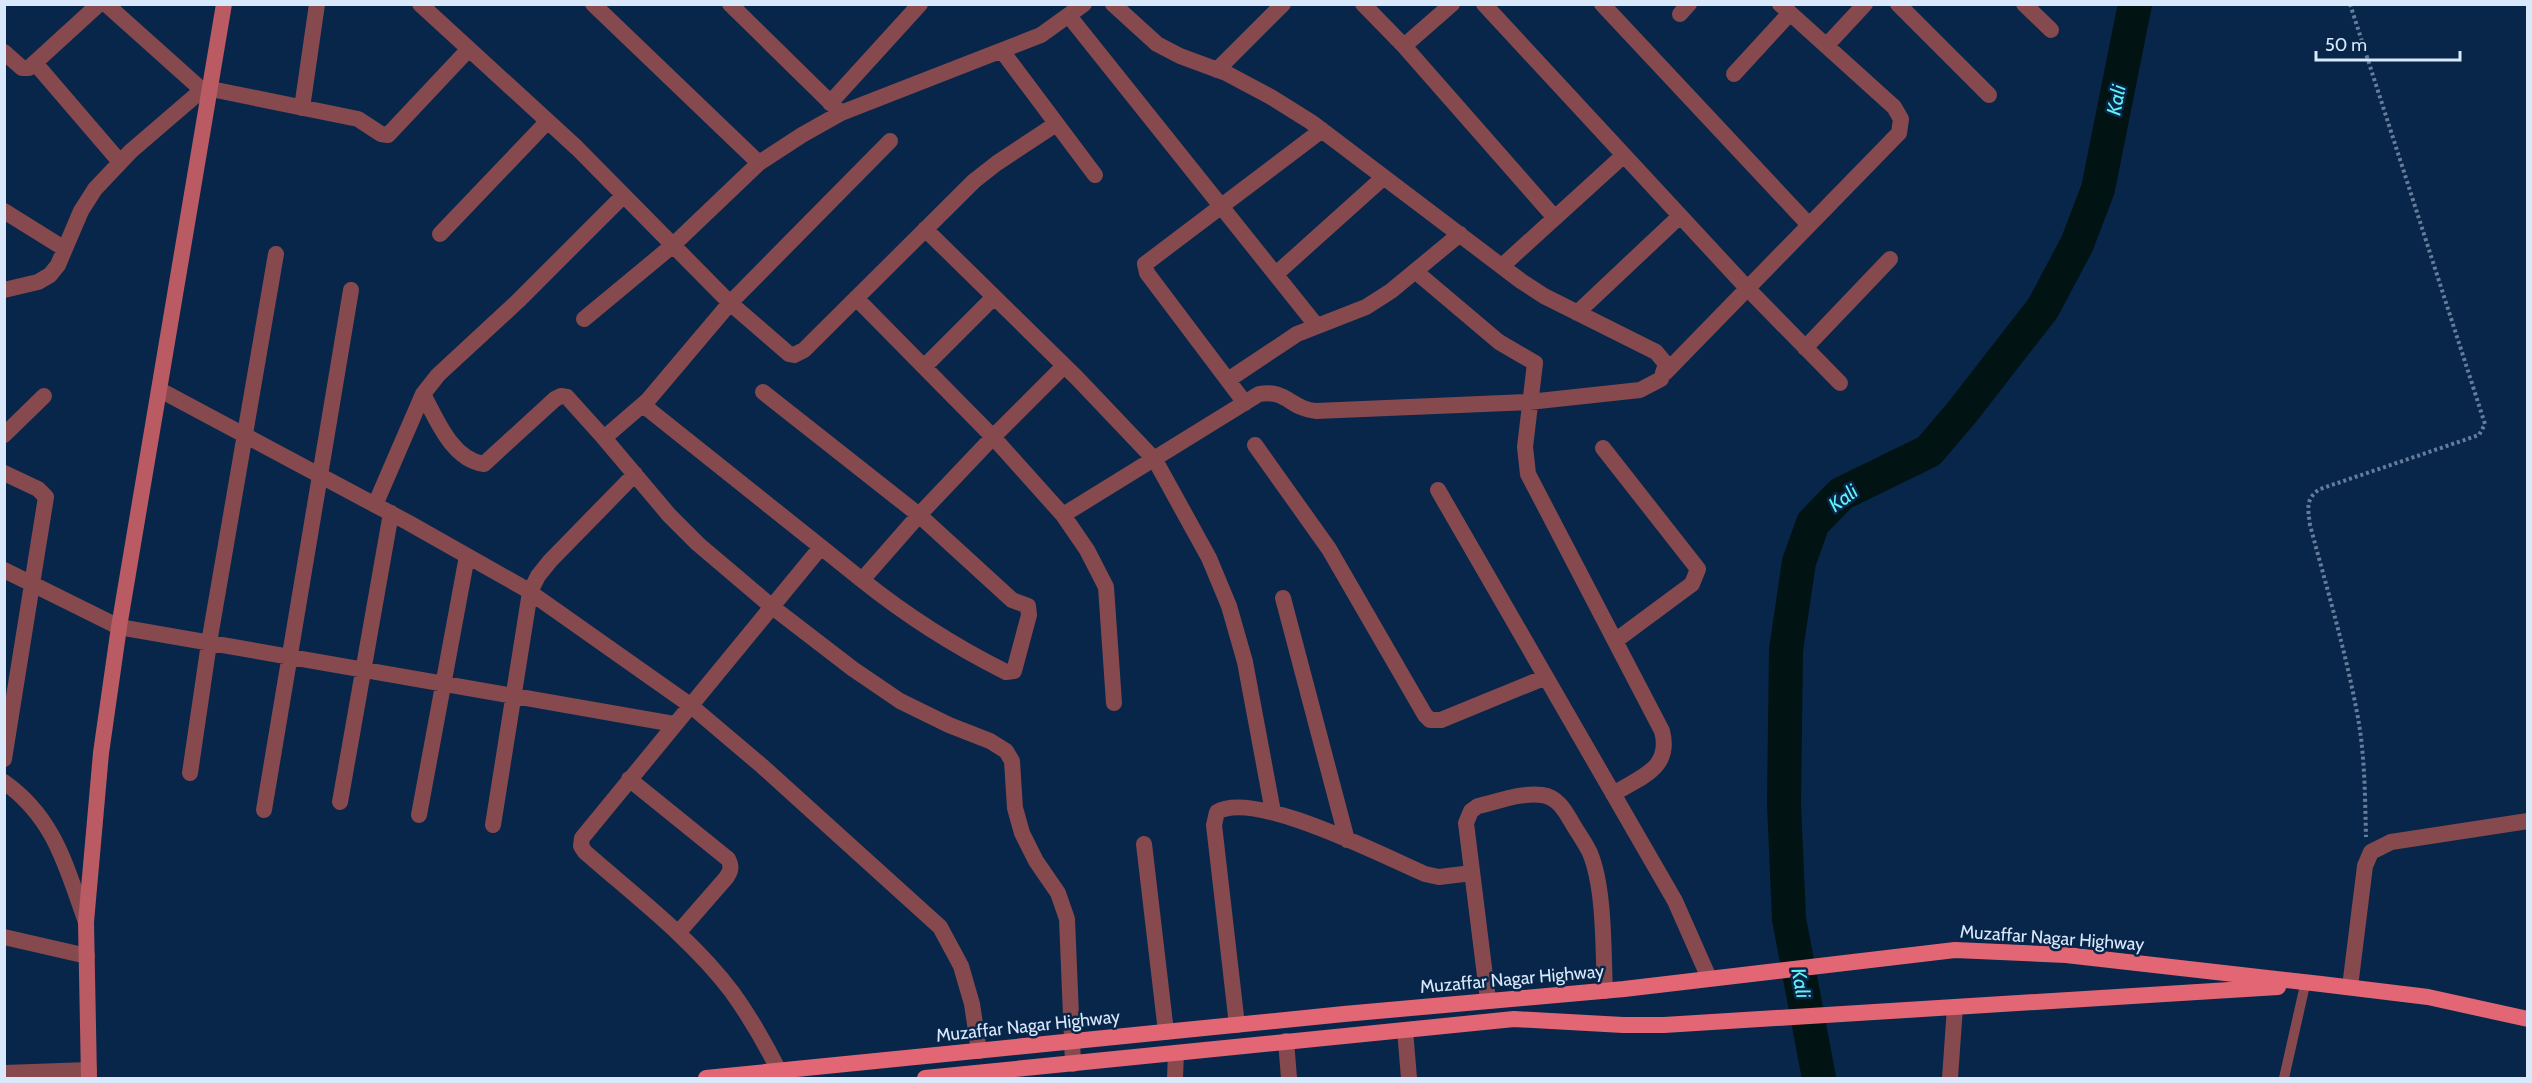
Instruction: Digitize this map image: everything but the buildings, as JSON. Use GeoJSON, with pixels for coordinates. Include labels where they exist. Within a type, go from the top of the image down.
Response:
{"type":"FeatureCollection","features":[{"type":"Feature","properties":{"kind":"main road"},"geometry":{"type":"LineString","coordinates":[[89,1074],[86,922],[101,753],[119,627],[160,390],[206,90],[224,4]]}},
{"type":"Feature","properties":{"kind":"main road","name":"Muzaffar Nagar Highway"},"geometry":{"type":"LineString","coordinates":[[706,1078],[1488,1000],[1605,991],[1955,950],[2066,955],[2350,987],[2428,997],[2528,1019]]}},
{"type":"Feature","properties":{"kind":"main road","name":"Muzaffar Nagar Highway"},"geometry":{"type":"LineString","coordinates":[[925,1078],[1514,1019],[1623,1025],[1710,1022],[2313,984]]}},
{"type":"Feature","properties":{"kind":"street"},"geometry":{"type":"LineString","coordinates":[[4,52],[22,68],[29,68],[99,4]]}},
{"type":"Feature","properties":{"kind":"street"},"geometry":{"type":"LineString","coordinates":[[106,4],[206,90],[358,119],[381,134],[388,135],[468,50]]}},
{"type":"Feature","properties":{"kind":"street"},"geometry":{"type":"LineString","coordinates":[[302,108],[317,4]]}},
{"type":"Feature","properties":{"kind":"street"},"geometry":{"type":"LineString","coordinates":[[420,4],[577,148],[730,303],[789,354],[794,355],[804,350],[974,181],[1056,124]]}},
{"type":"Feature","properties":{"kind":"street"},"geometry":{"type":"LineString","coordinates":[[593,4],[759,163]]}},
{"type":"Feature","properties":{"kind":"street"},"geometry":{"type":"LineString","coordinates":[[730,4],[836,108]]}},
{"type":"Feature","properties":{"kind":"street"},"geometry":{"type":"LineString","coordinates":[[584,319],[672,246],[759,163],[836,108],[920,4]]}},
{"type":"Feature","properties":{"kind":"street"},"geometry":{"type":"LineString","coordinates":[[836,108],[1002,51],[1041,35],[1084,4]]}},
{"type":"Feature","properties":{"kind":"street"},"geometry":{"type":"LineString","coordinates":[[1217,70],[1282,4]]}},
{"type":"Feature","properties":{"kind":"street"},"geometry":{"type":"LineString","coordinates":[[1363,4],[1404,46],[1555,218]]}},
{"type":"Feature","properties":{"kind":"street"},"geometry":{"type":"LineString","coordinates":[[1404,46],[1452,4]]}},
{"type":"Feature","properties":{"kind":"street"},"geometry":{"type":"LineString","coordinates":[[1484,4],[1747,288],[1840,383]]}},
{"type":"Feature","properties":{"kind":"street"},"geometry":{"type":"LineString","coordinates":[[1602,4],[1809,225]]}},
{"type":"Feature","properties":{"kind":"street"},"geometry":{"type":"LineString","coordinates":[[1826,46],[1865,4]]}},
{"type":"Feature","properties":{"kind":"street"},"geometry":{"type":"LineString","coordinates":[[1898,4],[1989,95]]}},
{"type":"Feature","properties":{"kind":"street"},"geometry":{"type":"LineString","coordinates":[[2024,4],[2051,30]]}},
{"type":"Feature","properties":{"kind":"street"},"geometry":{"type":"LineString","coordinates":[[1115,5],[1156,44],[1217,70],[1271,97],[1322,130],[1544,296],[1656,352],[1666,364],[1665,373]]}},
{"type":"Feature","properties":{"kind":"street"},"geometry":{"type":"LineString","coordinates":[[1063,515],[1259,394],[1272,392],[1289,399],[1300,408],[1316,411],[1529,402],[1640,390],[1661,379],[1899,133],[1901,125],[1901,119],[1894,107],[1785,9],[1734,74]]}},
{"type":"Feature","properties":{"kind":"street"},"geometry":{"type":"LineString","coordinates":[[1070,16],[1316,325]]}},
{"type":"Feature","properties":{"kind":"street"},"geometry":{"type":"LineString","coordinates":[[1002,51],[1095,175]]}},
{"type":"Feature","properties":{"kind":"street"},"geometry":{"type":"LineString","coordinates":[[35,63],[120,162]]}},
{"type":"Feature","properties":{"kind":"street"},"geometry":{"type":"LineString","coordinates":[[4,290],[38,282],[50,275],[86,203],[96,189],[120,162],[157,127],[206,90]]}},
{"type":"Feature","properties":{"kind":"street"},"geometry":{"type":"LineString","coordinates":[[440,234],[547,122]]}},
{"type":"Feature","properties":{"kind":"street"},"geometry":{"type":"LineString","coordinates":[[1245,403],[1145,269],[1148,262],[1322,130]]}},
{"type":"Feature","properties":{"kind":"street"},"geometry":{"type":"LineString","coordinates":[[604,438],[643,405],[730,303],[890,141]]}},
{"type":"Feature","properties":{"kind":"street"},"geometry":{"type":"LineString","coordinates":[[1502,266],[1624,155]]}},
{"type":"Feature","properties":{"kind":"street"},"geometry":{"type":"LineString","coordinates":[[1276,274],[1384,177]]}},
{"type":"Feature","properties":{"kind":"street"},"geometry":{"type":"LineString","coordinates":[[375,505],[423,394],[438,375],[519,301],[623,196]]}},
{"type":"Feature","properties":{"kind":"street"},"geometry":{"type":"LineString","coordinates":[[4,212],[65,249]]}},
{"type":"Feature","properties":{"kind":"street"},"geometry":{"type":"LineString","coordinates":[[1576,313],[1680,216]]}},
{"type":"Feature","properties":{"kind":"street"},"geometry":{"type":"LineString","coordinates":[[925,229],[1064,366],[1155,460],[1209,558],[1229,606],[1245,662],[1273,812]]}},
{"type":"Feature","properties":{"kind":"street"},"geometry":{"type":"LineString","coordinates":[[1228,380],[1297,334],[1366,307],[1460,234]]}},
{"type":"Feature","properties":{"kind":"street"},"geometry":{"type":"LineString","coordinates":[[190,773],[209,643],[276,254]]}},
{"type":"Feature","properties":{"kind":"street"},"geometry":{"type":"LineString","coordinates":[[1805,348],[1890,259]]}},
{"type":"Feature","properties":{"kind":"street"},"geometry":{"type":"LineString","coordinates":[[1415,271],[1499,342],[1535,363],[1525,447],[1528,474],[1662,731],[1666,744],[1663,757],[1656,768],[1613,794]]}},
{"type":"Feature","properties":{"kind":"street"},"geometry":{"type":"LineString","coordinates":[[264,810],[351,290]]}},
{"type":"Feature","properties":{"kind":"street"},"geometry":{"type":"LineString","coordinates":[[924,367],[994,297]]}},
{"type":"Feature","properties":{"kind":"street"},"geometry":{"type":"LineString","coordinates":[[856,298],[993,437],[1063,515],[1087,550],[1106,587],[1114,703]]}},
{"type":"Feature","properties":{"kind":"street"},"geometry":{"type":"LineString","coordinates":[[862,580],[918,515],[1064,366]]}},
{"type":"Feature","properties":{"kind":"street"},"geometry":{"type":"LineString","coordinates":[[160,390],[391,513],[530,592],[690,705],[762,766],[940,927],[961,966],[972,1004],[979,1051]]}},
{"type":"Feature","properties":{"kind":"street"},"geometry":{"type":"LineString","coordinates":[[643,405],[903,612],[931,631],[1006,672],[1014,671],[1029,615],[1028,606],[1012,600],[999,590],[918,515],[763,392]]}},
{"type":"Feature","properties":{"kind":"street"},"geometry":{"type":"LineString","coordinates":[[423,394],[444,434],[456,447],[479,464],[488,462],[561,396],[572,400],[669,515],[698,544],[771,606],[853,669],[900,701],[990,741],[1006,751],[1012,761],[1015,808],[1022,833],[1036,861],[1058,893],[1067,919],[1073,1064]]}},
{"type":"Feature","properties":{"kind":"street"},"geometry":{"type":"LineString","coordinates":[[4,435],[44,396]]}},
{"type":"Feature","properties":{"kind":"street"},"geometry":{"type":"LineString","coordinates":[[1255,445],[1329,549],[1430,720],[1441,720],[1546,677]]}},
{"type":"Feature","properties":{"kind":"street"},"geometry":{"type":"LineString","coordinates":[[1603,448],[1698,569],[1692,584],[1615,641]]}},
{"type":"Feature","properties":{"kind":"street"},"geometry":{"type":"LineString","coordinates":[[4,472],[38,489],[46,497],[33,585],[10,694],[4,759]]}},
{"type":"Feature","properties":{"kind":"street"},"geometry":{"type":"LineString","coordinates":[[494,825],[530,592],[538,576],[550,561],[635,474]]}},
{"type":"Feature","properties":{"kind":"street"},"geometry":{"type":"LineString","coordinates":[[1438,490],[1675,901],[1716,977]]}},
{"type":"Feature","properties":{"kind":"street"},"geometry":{"type":"LineString","coordinates":[[340,802],[391,513]]}},
{"type":"Feature","properties":{"kind":"street"},"geometry":{"type":"LineString","coordinates":[[779,1071],[756,1026],[730,990],[678,933],[581,846],[582,838],[589,827],[820,547]]}},
{"type":"Feature","properties":{"kind":"street"},"geometry":{"type":"LineString","coordinates":[[419,815],[441,683],[467,556]]}},
{"type":"Feature","properties":{"kind":"street"},"geometry":{"type":"LineString","coordinates":[[4,570],[119,627],[674,724]]}},
{"type":"Feature","properties":{"kind":"street"},"geometry":{"type":"LineString","coordinates":[[1283,598],[1347,840]]}},
{"type":"Feature","properties":{"kind":"street"},"geometry":{"type":"LineString","coordinates":[[629,779],[728,859],[731,865],[726,878],[678,933]]}},
{"type":"Feature","properties":{"kind":"street"},"geometry":{"type":"LineString","coordinates":[[4,782],[21,794],[40,815],[57,845],[86,922]]}},
{"type":"Feature","properties":{"kind":"street"},"geometry":{"type":"LineString","coordinates":[[1488,1000],[1466,823],[1471,812],[1478,806],[1532,794],[1554,799],[1564,808],[1590,854],[1602,930],[1605,991]]}},
{"type":"Feature","properties":{"kind":"street"},"geometry":{"type":"LineString","coordinates":[[1237,1025],[1214,818],[1223,808],[1261,809],[1295,818],[1425,874],[1439,877],[1472,873]]}},
{"type":"Feature","properties":{"kind":"street"},"geometry":{"type":"LineString","coordinates":[[2350,987],[2365,866],[2371,852],[2391,842],[2528,821]]}},
{"type":"Feature","properties":{"kind":"street"},"geometry":{"type":"LineString","coordinates":[[1144,844],[1166,1032]]}},
{"type":"Feature","properties":{"kind":"street"},"geometry":{"type":"LineString","coordinates":[[4,937],[87,956]]}},
{"type":"Feature","properties":{"kind":"street"},"geometry":{"type":"LineString","coordinates":[[1949,1008],[1950,1078]]}},
{"type":"Feature","properties":{"kind":"street"},"geometry":{"type":"LineString","coordinates":[[1405,1030],[1409,1078]]}},
{"type":"Feature","properties":{"kind":"street"},"geometry":{"type":"LineString","coordinates":[[1286,1041],[1289,1078]]}},
{"type":"Feature","properties":{"kind":"street"},"geometry":{"type":"LineString","coordinates":[[1175,1078],[1176,1053]]}},
{"type":"Feature","properties":{"kind":"street"},"geometry":{"type":"LineString","coordinates":[[4,1073],[89,1074]]}},
{"type":"Feature","properties":{"kind":"lane"},"geometry":{"type":"LineString","coordinates":[[2284,1078],[2313,984]]}},
{"type":"Feature","properties":{"kind":"path"},"geometry":{"type":"LineString","coordinates":[[2349,4],[2484,424],[2479,435],[2320,489],[2311,496],[2307,504],[2310,525],[2344,654],[2358,720],[2366,840],[2371,852]]}},
{"type":"Feature","properties":{"kind":"waterway","name":"Kali"},"geometry":{"type":"LineString","coordinates":[[1819,1078],[1789,919],[1784,803],[1786,650],[1799,562],[1813,523],[1841,494],[1929,451],[2043,308],[2077,244],[2098,189],[2135,4]]}}]}
